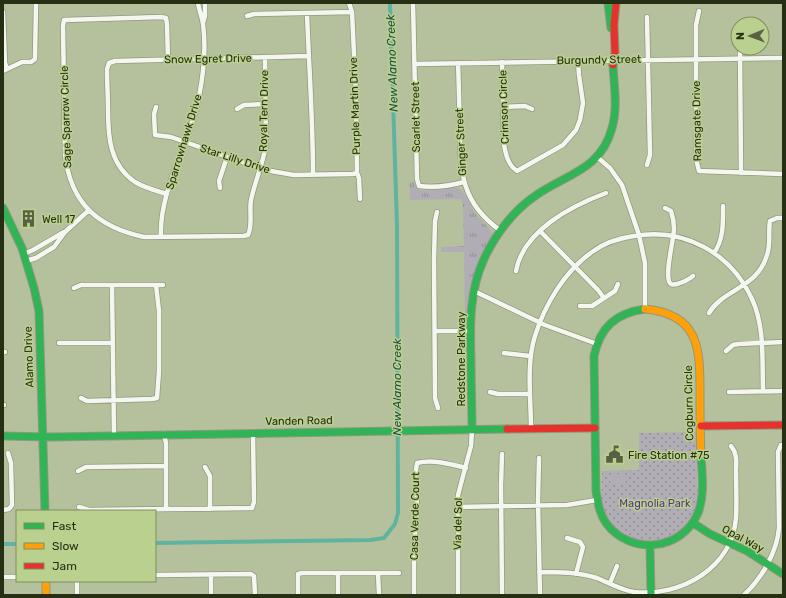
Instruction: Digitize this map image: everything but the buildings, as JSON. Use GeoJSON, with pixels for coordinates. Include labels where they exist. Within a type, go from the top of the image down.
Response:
{"type":"FeatureCollection","features":[{"type":"Feature","properties":{"kind":"street"},"geometry":{"type":"LineString","coordinates":[[3,12],[5,70],[22,62],[31,62],[35,59],[36,3]]}},
{"type":"Feature","properties":{"kind":"street","name":"Sparrowhawk Drive"},"geometry":{"type":"LineString","coordinates":[[161,237],[162,219],[167,194],[185,142],[202,82],[203,23],[198,3]]}},
{"type":"Feature","properties":{"kind":"street","name":"Sparrowhawk Drive"},"geometry":{"type":"LineString","coordinates":[[203,23],[205,16],[205,3]]}},
{"type":"Feature","properties":{"kind":"street","name":"Purple Martin Drive"},"geometry":{"type":"LineString","coordinates":[[350,3],[352,12],[356,96],[357,173],[359,178],[360,199]]}},
{"type":"Feature","properties":{"kind":"street","name":"Purple Martin Drive"},"geometry":{"type":"LineString","coordinates":[[352,12],[354,3]]}},
{"type":"Feature","properties":{"kind":"street","name":"Scarlet Street"},"geometry":{"type":"LineString","coordinates":[[413,3],[417,179],[419,186],[442,186],[464,182]]}},
{"type":"Feature","properties":{"kind":"street","name":"Redstone Parkway"},"geometry":{"type":"LineString","coordinates":[[472,430],[471,310],[478,275],[484,259],[501,231],[516,213],[535,196],[547,188],[584,169],[598,157],[607,144],[614,115],[613,60],[611,52],[611,27],[608,3]]}},
{"type":"Feature","properties":{"kind":"street","name":"Redstone Parkway"},"geometry":{"type":"LineString","coordinates":[[613,60],[615,52],[614,25],[616,3]]}},
{"type":"Feature","properties":{"kind":"street"},"geometry":{"type":"LineString","coordinates":[[696,58],[696,25],[699,11]]}},
{"type":"Feature","properties":{"kind":"street"},"geometry":{"type":"LineString","coordinates":[[247,16],[254,14],[352,12]]}},
{"type":"Feature","properties":{"kind":"street"},"geometry":{"type":"LineString","coordinates":[[307,14],[313,175]]}},
{"type":"Feature","properties":{"kind":"street"},"geometry":{"type":"LineString","coordinates":[[647,17],[650,155],[647,164]]}},
{"type":"Feature","properties":{"kind":"street","name":"Sage Sparrow Circle"},"geometry":{"type":"LineString","coordinates":[[168,60],[166,18],[64,20],[65,155],[67,169],[76,194],[89,210],[107,224],[117,229],[144,237],[248,235]]}},
{"type":"Feature","properties":{"kind":"street","name":"Snow Egret Drive"},"geometry":{"type":"LineString","coordinates":[[167,194],[145,187],[136,182],[122,170],[112,152],[108,132],[108,63],[115,61],[203,60],[308,56]]}},
{"type":"Feature","properties":{"kind":"street","name":"Royal Tern Drive"},"geometry":{"type":"LineString","coordinates":[[248,235],[250,229],[251,202],[266,145],[265,58]]}},
{"type":"Feature","properties":{"kind":"street","name":"Burgundy Street"},"geometry":{"type":"LineString","coordinates":[[415,64],[696,58],[783,58]]}},
{"type":"Feature","properties":{"kind":"street","name":"Ramsgate Drive"},"geometry":{"type":"LineString","coordinates":[[696,58],[696,159],[699,171],[783,174]]}},
{"type":"Feature","properties":{"kind":"street"},"geometry":{"type":"LineString","coordinates":[[739,58],[741,173]]}},
{"type":"Feature","properties":{"kind":"street","name":"Crimson Circle"},"geometry":{"type":"LineString","coordinates":[[502,62],[504,145],[506,156],[511,167],[517,171],[562,145],[576,130],[580,120],[583,104],[578,61]]}},
{"type":"Feature","properties":{"kind":"street","name":"Ginger Street"},"geometry":{"type":"LineString","coordinates":[[458,63],[460,157],[464,182],[479,211],[488,221],[501,231]]}},
{"type":"Feature","properties":{"kind":"street"},"geometry":{"type":"LineString","coordinates":[[236,109],[244,105],[266,104]]}},
{"type":"Feature","properties":{"kind":"street"},"geometry":{"type":"LineString","coordinates":[[503,107],[525,106],[532,109]]}},
{"type":"Feature","properties":{"kind":"street","name":"Star Lilly Drive"},"geometry":{"type":"LineString","coordinates":[[156,107],[154,114],[155,135],[171,137],[260,169],[294,175],[357,173]]}},
{"type":"Feature","properties":{"kind":"street"},"geometry":{"type":"LineString","coordinates":[[220,188],[219,182],[227,157]]}},
{"type":"Feature","properties":{"kind":"street"},"geometry":{"type":"LineString","coordinates":[[598,157],[610,168],[622,185],[639,235],[645,263],[645,309]]}},
{"type":"Feature","properties":{"kind":"street"},"geometry":{"type":"LineString","coordinates":[[516,271],[518,260],[527,246],[540,231],[566,212],[606,193]]}},
{"type":"Feature","properties":{"kind":"street"},"geometry":{"type":"LineString","coordinates":[[714,253],[717,249],[722,233],[723,206]]}},
{"type":"Feature","properties":{"kind":"street","name":"Alamo Drive"},"geometry":{"type":"LineString","coordinates":[[3,208],[25,257],[39,311],[45,510]]}},
{"type":"Feature","properties":{"kind":"street"},"geometry":{"type":"LineString","coordinates":[[665,208],[671,211],[673,219],[673,235],[668,267],[670,284],[673,285],[686,282],[693,276]]}},
{"type":"Feature","properties":{"kind":"street"},"geometry":{"type":"LineString","coordinates":[[25,257],[36,258],[54,247],[65,232],[89,210]]}},
{"type":"Feature","properties":{"kind":"street"},"geometry":{"type":"LineString","coordinates":[[437,212],[435,222],[434,259],[435,398],[438,408]]}},
{"type":"Feature","properties":{"kind":"street"},"geometry":{"type":"LineString","coordinates":[[709,313],[714,305],[755,277],[765,261],[769,245],[770,221],[777,218],[783,218]]}},
{"type":"Feature","properties":{"kind":"street"},"geometry":{"type":"LineString","coordinates":[[540,231],[604,298]]}},
{"type":"Feature","properties":{"kind":"street"},"geometry":{"type":"LineString","coordinates":[[25,257],[33,250],[65,232]]}},
{"type":"Feature","properties":{"kind":"street"},"geometry":{"type":"LineString","coordinates":[[531,429],[530,356],[535,335],[556,291],[574,266],[593,251],[622,238],[639,235],[673,235],[700,244],[728,263],[738,274],[752,299],[757,314],[762,344],[763,391]]}},
{"type":"Feature","properties":{"kind":"street"},"geometry":{"type":"LineString","coordinates":[[580,306],[592,306],[615,291],[618,284]]}},
{"type":"Feature","properties":{"kind":"street"},"geometry":{"type":"LineString","coordinates":[[74,288],[81,285],[163,285]]}},
{"type":"Feature","properties":{"kind":"street"},"geometry":{"type":"LineString","coordinates":[[112,285],[114,435]]}},
{"type":"Feature","properties":{"kind":"street"},"geometry":{"type":"LineString","coordinates":[[81,398],[87,401],[157,398],[159,371],[159,311],[156,285]]}},
{"type":"Feature","properties":{"kind":"street"},"geometry":{"type":"LineString","coordinates":[[474,291],[540,323],[597,344]]}},
{"type":"Feature","properties":{"kind":"street","name":"Cogburn Circle"},"geometry":{"type":"LineString","coordinates":[[645,309],[657,310],[672,316],[687,327],[694,339],[699,355],[702,500],[694,523],[673,540],[662,544],[650,546],[634,544],[618,536],[604,519],[597,500],[594,363],[597,344],[604,331],[615,319],[630,312],[645,309]]}},
{"type":"Feature","properties":{"kind":"street"},"geometry":{"type":"LineString","coordinates":[[435,331],[470,331]]}},
{"type":"Feature","properties":{"kind":"street"},"geometry":{"type":"LineString","coordinates":[[726,351],[733,346],[783,342]]}},
{"type":"Feature","properties":{"kind":"street"},"geometry":{"type":"LineString","coordinates":[[59,343],[113,343]]}},
{"type":"Feature","properties":{"kind":"street"},"geometry":{"type":"LineString","coordinates":[[504,354],[530,356]]}},
{"type":"Feature","properties":{"kind":"street"},"geometry":{"type":"LineString","coordinates":[[729,392],[783,391]]}},
{"type":"Feature","properties":{"kind":"street"},"geometry":{"type":"LineString","coordinates":[[490,392],[498,394],[530,394]]}},
{"type":"Feature","properties":{"kind":"street"},"geometry":{"type":"LineString","coordinates":[[701,426],[783,425]]}},
{"type":"Feature","properties":{"kind":"street","name":"Vanden Road"},"geometry":{"type":"LineString","coordinates":[[3,436],[595,428]]}},
{"type":"Feature","properties":{"kind":"street","name":"Via del Sol"},"geometry":{"type":"LineString","coordinates":[[458,595],[458,495],[471,446],[472,430]]}},
{"type":"Feature","properties":{"kind":"street"},"geometry":{"type":"LineString","coordinates":[[79,507],[89,510],[252,508],[254,502],[253,433]]}},
{"type":"Feature","properties":{"kind":"street"},"geometry":{"type":"LineString","coordinates":[[164,434],[166,442],[166,509]]}},
{"type":"Feature","properties":{"kind":"street"},"geometry":{"type":"LineString","coordinates":[[744,595],[767,564],[774,551],[778,535],[778,452],[781,445]]}},
{"type":"Feature","properties":{"kind":"street"},"geometry":{"type":"LineString","coordinates":[[539,572],[563,572],[576,574],[595,578],[630,591],[651,593],[677,587],[696,579],[713,567],[722,555],[729,542],[735,522],[736,454],[731,446]]}},
{"type":"Feature","properties":{"kind":"street"},"geometry":{"type":"LineString","coordinates":[[3,510],[9,509],[12,505],[11,463],[8,453]]}},
{"type":"Feature","properties":{"kind":"street"},"geometry":{"type":"LineString","coordinates":[[502,454],[502,595]]}},
{"type":"Feature","properties":{"kind":"street"},"geometry":{"type":"LineString","coordinates":[[539,458],[538,505],[540,595]]}},
{"type":"Feature","properties":{"kind":"street","name":"Casa Verde Court"},"geometry":{"type":"LineString","coordinates":[[414,595],[417,463],[446,462],[466,468]]}},
{"type":"Feature","properties":{"kind":"street"},"geometry":{"type":"LineString","coordinates":[[78,472],[86,467],[166,466]]}},
{"type":"Feature","properties":{"kind":"street"},"geometry":{"type":"LineString","coordinates":[[205,467],[210,476],[210,509]]}},
{"type":"Feature","properties":{"kind":"street"},"geometry":{"type":"LineString","coordinates":[[457,507],[567,505],[597,500]]}},
{"type":"Feature","properties":{"kind":"street","name":"Opal Way"},"geometry":{"type":"LineString","coordinates":[[694,523],[710,534],[729,542],[783,574]]}},
{"type":"Feature","properties":{"kind":"street"},"geometry":{"type":"LineString","coordinates":[[567,538],[580,542],[583,546],[576,574]]}},
{"type":"Feature","properties":{"kind":"street"},"geometry":{"type":"LineString","coordinates":[[650,546],[651,593]]}},
{"type":"Feature","properties":{"kind":"street"},"geometry":{"type":"LineString","coordinates":[[610,583],[617,566]]}},
{"type":"Feature","properties":{"kind":"street"},"geometry":{"type":"LineString","coordinates":[[298,595],[298,574],[302,573],[399,573]]}},
{"type":"Feature","properties":{"kind":"street"},"geometry":{"type":"LineString","coordinates":[[338,573],[338,595]]}},
{"type":"Feature","properties":{"kind":"street"},"geometry":{"type":"LineString","coordinates":[[378,573],[378,595]]}},
{"type":"Feature","properties":{"kind":"street"},"geometry":{"type":"LineString","coordinates":[[156,575],[251,574],[255,578],[255,595]]}},
{"type":"Feature","properties":{"kind":"street"},"geometry":{"type":"LineString","coordinates":[[211,575],[211,595]]}},
{"type":"Feature","properties":{"kind":"street"},"geometry":{"type":"LineString","coordinates":[[3,577],[16,577]]}},
{"type":"Feature","properties":{"kind":"street"},"geometry":{"type":"LineString","coordinates":[[46,582],[46,595]]}},
{"type":"Feature","properties":{"kind":"street"},"geometry":{"type":"LineString","coordinates":[[77,582],[77,595]]}},
{"type":"Feature","properties":{"kind":"green space"},"geometry":{"type":"Polygon","coordinates":[[[409,182],[413,182],[416,188],[426,191],[451,187],[461,190],[475,213],[492,232],[493,235],[479,261],[474,277],[469,296],[467,322],[465,323],[464,252],[441,252],[441,247],[464,246],[463,205],[461,199],[410,200],[409,182]]]}},
{"type":"Feature","properties":{"kind":"green space","name":"Magnolia Park"},"geometry":{"type":"Polygon","coordinates":[[[697,432],[698,499],[691,519],[680,530],[668,537],[653,540],[639,540],[625,535],[613,526],[605,513],[602,503],[602,471],[639,470],[639,433],[697,432]]]}},
{"type":"Feature","properties":{"kind":"green space"},"geometry":{"type":"Polygon","coordinates":[[[610,474],[626,474],[626,483],[610,483],[610,474]]]}},
{"type":"Feature","properties":{"kind":"waterway","name":"New Alamo Creek"},"geometry":{"type":"LineString","coordinates":[[156,543],[370,540],[384,538],[395,524],[398,513],[397,227],[390,3]]}},
{"type":"Feature","properties":{"kind":"waterway","name":"New Alamo Creek"},"geometry":{"type":"LineString","coordinates":[[3,544],[16,544]]}},
{"type":"Feature","properties":{"kind":"traffic: fast"},"geometry":{"type":"LineString","coordinates":[[608,3],[611,28]]}},
{"type":"Feature","properties":{"kind":"traffic: fast"},"geometry":{"type":"LineString","coordinates":[[472,430],[470,334],[473,296],[479,271],[499,232],[519,209],[547,188],[581,170],[600,153],[607,142],[614,120],[615,97],[613,65]]}},
{"type":"Feature","properties":{"kind":"traffic: fast"},"geometry":{"type":"LineString","coordinates":[[3,208],[22,248],[39,311],[45,510]]}},
{"type":"Feature","properties":{"kind":"traffic: fast"},"geometry":{"type":"LineString","coordinates":[[645,309],[626,314],[611,323],[600,337],[594,356],[596,491],[600,511],[606,523],[616,534],[628,541],[641,544],[655,545],[668,542],[680,535],[690,526],[698,513],[702,499],[701,455]]}},
{"type":"Feature","properties":{"kind":"traffic: fast"},"geometry":{"type":"LineString","coordinates":[[3,436],[51,437],[507,429]]}},
{"type":"Feature","properties":{"kind":"traffic: fast"},"geometry":{"type":"LineString","coordinates":[[693,523],[710,534],[747,551],[783,574]]}},
{"type":"Feature","properties":{"kind":"traffic: fast"},"geometry":{"type":"LineString","coordinates":[[650,546],[651,595]]}},
{"type":"Feature","properties":{"kind":"traffic: slow"},"geometry":{"type":"LineString","coordinates":[[645,309],[663,312],[677,318],[687,326],[693,336],[699,362],[701,455]]}},
{"type":"Feature","properties":{"kind":"traffic: slow"},"geometry":{"type":"LineString","coordinates":[[46,582],[46,595]]}},
{"type":"Feature","properties":{"kind":"traffic: jam"},"geometry":{"type":"LineString","coordinates":[[613,65],[615,52],[614,25],[616,3]]}},
{"type":"Feature","properties":{"kind":"traffic: jam"},"geometry":{"type":"LineString","coordinates":[[701,426],[783,425]]}},
{"type":"Feature","properties":{"kind":"traffic: jam"},"geometry":{"type":"LineString","coordinates":[[507,429],[595,428]]}},
{"type":"Feature","properties":{"kind":"place","name":"Well 17"},"geometry":{"type":"Point","coordinates":[29,219]}},
{"type":"Feature","properties":{"kind":"place","name":"Fire Station #75"},"geometry":{"type":"Point","coordinates":[615,455]}}]}
